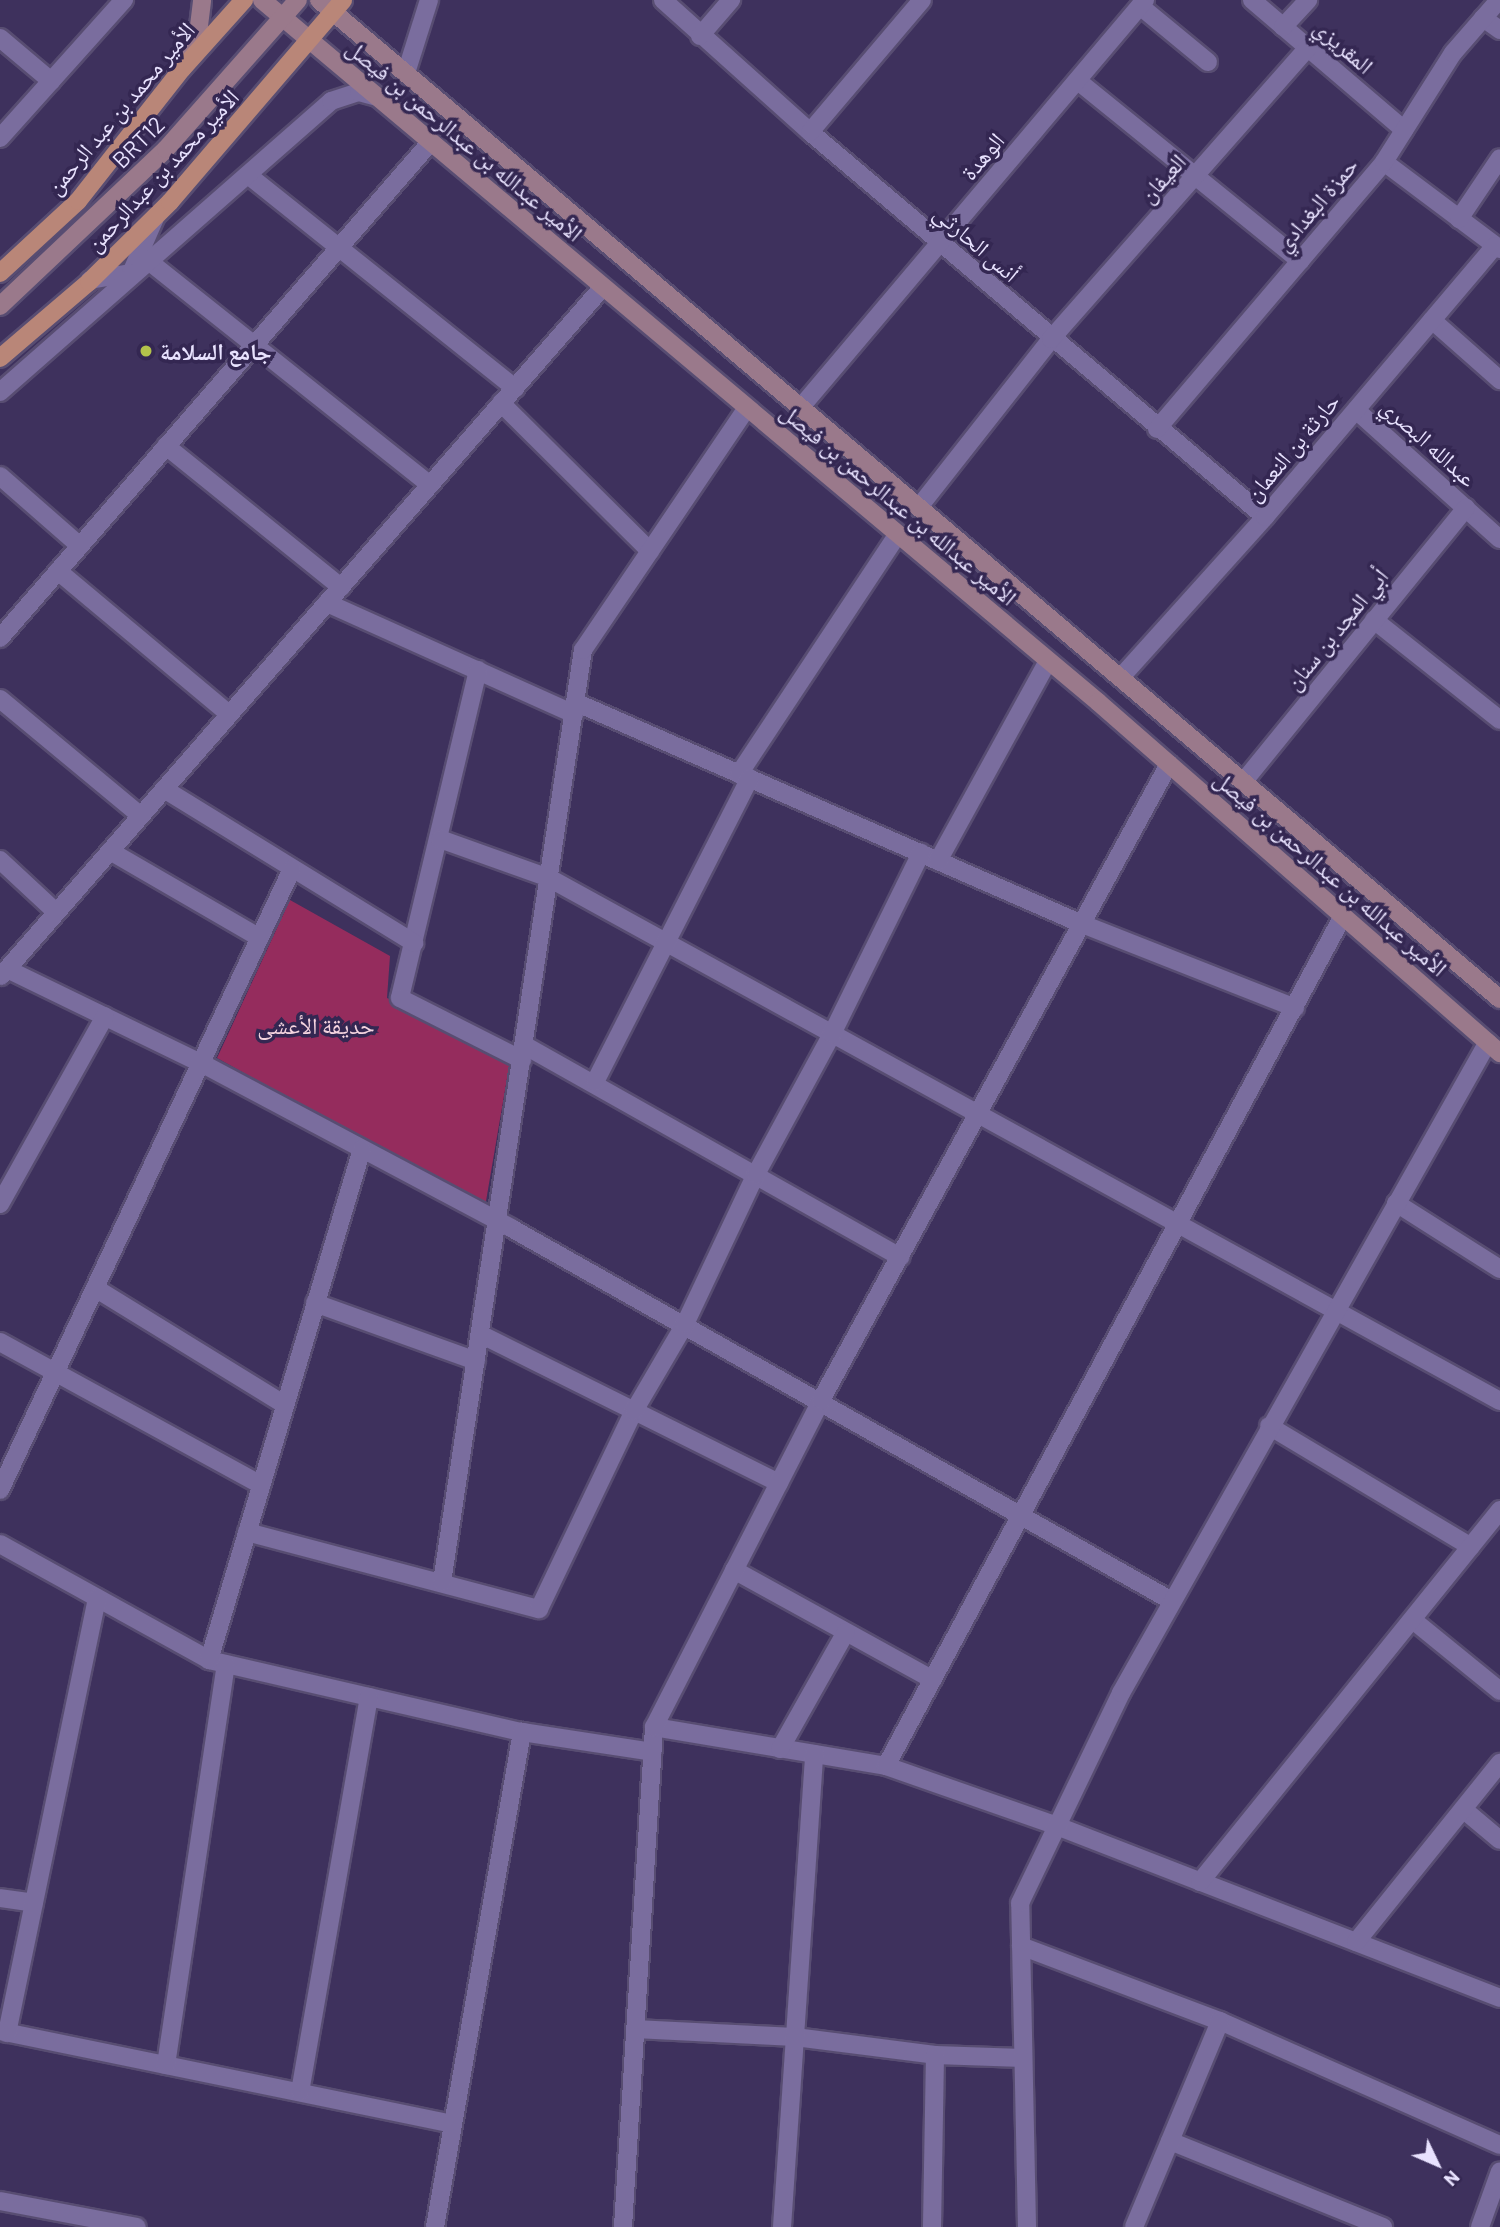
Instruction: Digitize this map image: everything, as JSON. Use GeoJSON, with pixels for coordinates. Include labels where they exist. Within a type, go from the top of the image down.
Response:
{"type":"FeatureCollection","features":[{"type":"Feature","properties":{"kind":"main road"},"geometry":{"type":"LineString","coordinates":[[182,69],[198,34],[202,0]]}},
{"type":"Feature","properties":{"kind":"main road","name":"الأمير محمد بن عبد الرحمن"},"geometry":{"type":"LineString","coordinates":[[0,273],[78,201],[182,69],[244,0]]}},
{"type":"Feature","properties":{"kind":"main road","name":"الأمير عبدالله بن عبدالرحمن بن فيصل"},"geometry":{"type":"LineString","coordinates":[[262,0],[381,98],[429,144],[1048,661],[1494,1048]]}},
{"type":"Feature","properties":{"kind":"main road","name":"BRT12"},"geometry":{"type":"LineString","coordinates":[[0,306],[166,149],[298,0]]}},
{"type":"Feature","properties":{"kind":"main road","name":"الأمير عبدالله بن عبدالرحمن بن فيصل"},"geometry":{"type":"LineString","coordinates":[[319,0],[339,7],[406,73],[1500,999]]}},
{"type":"Feature","properties":{"kind":"main road","name":"الأمير محمد بن عبدالرحمن"},"geometry":{"type":"LineString","coordinates":[[0,358],[90,280],[155,216],[311,43],[339,7]]}},
{"type":"Feature","properties":{"kind":"street"},"geometry":{"type":"LineString","coordinates":[[0,138],[124,0]]}},
{"type":"Feature","properties":{"kind":"street"},"geometry":{"type":"LineString","coordinates":[[406,73],[429,0]]}},
{"type":"Feature","properties":{"kind":"street","name":"أنس الحارثي"},"geometry":{"type":"LineString","coordinates":[[663,0],[810,132],[1157,429],[1265,517]]}},
{"type":"Feature","properties":{"kind":"street"},"geometry":{"type":"LineString","coordinates":[[700,36],[730,0]]}},
{"type":"Feature","properties":{"kind":"street"},"geometry":{"type":"LineString","coordinates":[[810,132],[922,0]]}},
{"type":"Feature","properties":{"kind":"street","name":"المقريزي"},"geometry":{"type":"LineString","coordinates":[[1252,0],[1404,130]]}},
{"type":"Feature","properties":{"kind":"street"},"geometry":{"type":"LineString","coordinates":[[1283,27],[1308,0]]}},
{"type":"Feature","properties":{"kind":"street","name":"حمزة البغدادي"},"geometry":{"type":"LineString","coordinates":[[1157,429],[1384,162],[1453,52],[1499,0]]}},
{"type":"Feature","properties":{"kind":"street"},"geometry":{"type":"LineString","coordinates":[[1142,3],[1208,62]]}},
{"type":"Feature","properties":{"kind":"street","name":"الوهدة"},"geometry":{"type":"LineString","coordinates":[[801,407],[1142,3]]}},
{"type":"Feature","properties":{"kind":"street"},"geometry":{"type":"LineString","coordinates":[[1483,18],[1500,30]]}},
{"type":"Feature","properties":{"kind":"street"},"geometry":{"type":"LineString","coordinates":[[0,38],[51,81]]}},
{"type":"Feature","properties":{"kind":"street","name":"العيفان"},"geometry":{"type":"LineString","coordinates":[[919,507],[1051,338],[1308,48]]}},
{"type":"Feature","properties":{"kind":"street"},"geometry":{"type":"LineString","coordinates":[[1078,81],[1300,261]]}},
{"type":"Feature","properties":{"kind":"street"},"geometry":{"type":"LineString","coordinates":[[0,391],[131,273],[331,101],[359,92],[381,98]]}},
{"type":"Feature","properties":{"kind":"street"},"geometry":{"type":"LineString","coordinates":[[0,638],[429,144]]}},
{"type":"Feature","properties":{"kind":"street"},"geometry":{"type":"LineString","coordinates":[[1459,219],[1500,158]]}},
{"type":"Feature","properties":{"kind":"street"},"geometry":{"type":"LineString","coordinates":[[1384,162],[1498,248]]}},
{"type":"Feature","properties":{"kind":"street"},"geometry":{"type":"LineString","coordinates":[[248,174],[515,388]]}},
{"type":"Feature","properties":{"kind":"street"},"geometry":{"type":"LineString","coordinates":[[131,273],[155,216]]}},
{"type":"Feature","properties":{"kind":"street","name":"حارثة بن النعمان"},"geometry":{"type":"LineString","coordinates":[[1121,677],[1265,517],[1432,320],[1498,248]]}},
{"type":"Feature","properties":{"kind":"street"},"geometry":{"type":"LineString","coordinates":[[146,260],[430,485]]}},
{"type":"Feature","properties":{"kind":"street"},"geometry":{"type":"LineString","coordinates":[[90,280],[131,273]]}},
{"type":"Feature","properties":{"kind":"street"},"geometry":{"type":"LineString","coordinates":[[602,288],[4,973],[105,1016],[201,1063],[498,1221],[821,1400],[1021,1517],[1172,1601]]}},
{"type":"Feature","properties":{"kind":"street"},"geometry":{"type":"LineString","coordinates":[[1432,320],[1500,380]]}},
{"type":"Feature","properties":{"kind":"street"},"geometry":{"type":"LineString","coordinates":[[501,403],[650,551]]}},
{"type":"Feature","properties":{"kind":"street"},"geometry":{"type":"LineString","coordinates":[[442,1581],[583,650],[746,409]]}},
{"type":"Feature","properties":{"kind":"street","name":"عبدالله البصري"},"geometry":{"type":"LineString","coordinates":[[1356,410],[1500,539]]}},
{"type":"Feature","properties":{"kind":"street"},"geometry":{"type":"LineString","coordinates":[[166,446],[341,587]]}},
{"type":"Feature","properties":{"kind":"street"},"geometry":{"type":"LineString","coordinates":[[0,476],[80,546]]}},
{"type":"Feature","properties":{"kind":"street","name":"أبي المجد بن سنان"},"geometry":{"type":"LineString","coordinates":[[1244,780],[1466,508]]}},
{"type":"Feature","properties":{"kind":"street"},"geometry":{"type":"LineString","coordinates":[[595,1082],[666,943],[744,776],[897,535]]}},
{"type":"Feature","properties":{"kind":"street"},"geometry":{"type":"LineString","coordinates":[[58,571],[229,714]]}},
{"type":"Feature","properties":{"kind":"street"},"geometry":{"type":"LineString","coordinates":[[327,603],[478,670],[744,776],[1082,924],[1295,1008]]}},
{"type":"Feature","properties":{"kind":"street"},"geometry":{"type":"LineString","coordinates":[[1374,621],[1500,720]]}},
{"type":"Feature","properties":{"kind":"street"},"geometry":{"type":"LineString","coordinates":[[938,861],[1048,661]]}},
{"type":"Feature","properties":{"kind":"street"},"geometry":{"type":"LineString","coordinates":[[478,670],[400,999],[595,1082],[900,1257]]}},
{"type":"Feature","properties":{"kind":"street"},"geometry":{"type":"LineString","coordinates":[[0,699],[141,816]]}},
{"type":"Feature","properties":{"kind":"street"},"geometry":{"type":"LineString","coordinates":[[623,2227],[654,1727],[821,1400],[1169,764]]}},
{"type":"Feature","properties":{"kind":"street"},"geometry":{"type":"LineString","coordinates":[[164,789],[414,943]]}},
{"type":"Feature","properties":{"kind":"street"},"geometry":{"type":"LineString","coordinates":[[440,839],[549,878],[1500,1401]]}},
{"type":"Feature","properties":{"kind":"street"},"geometry":{"type":"LineString","coordinates":[[110,850],[260,938]]}},
{"type":"Feature","properties":{"kind":"street"},"geometry":{"type":"LineString","coordinates":[[247,1532],[442,1581],[539,1609],[634,1411],[685,1324],[756,1174],[832,1034],[921,853]]}},
{"type":"Feature","properties":{"kind":"street"},"geometry":{"type":"LineString","coordinates":[[0,860],[56,912]]}},
{"type":"Feature","properties":{"kind":"street"},"geometry":{"type":"LineString","coordinates":[[0,1490],[292,869]]}},
{"type":"Feature","properties":{"kind":"street"},"geometry":{"type":"LineString","coordinates":[[886,1766],[1180,1225],[1343,916]]}},
{"type":"Feature","properties":{"kind":"street"},"geometry":{"type":"LineString","coordinates":[[0,1204],[105,1016]]}},
{"type":"Feature","properties":{"kind":"street"},"geometry":{"type":"LineString","coordinates":[[1027,2227],[1020,1903],[1121,1693],[1269,1426],[1396,1203],[1494,1048]]}},
{"type":"Feature","properties":{"kind":"street"},"geometry":{"type":"LineString","coordinates":[[166,2065],[217,1662],[247,1532],[362,1149]]}},
{"type":"Feature","properties":{"kind":"street"},"geometry":{"type":"LineString","coordinates":[[1396,1203],[1500,1269]]}},
{"type":"Feature","properties":{"kind":"street"},"geometry":{"type":"LineString","coordinates":[[95,1288],[285,1405]]}},
{"type":"Feature","properties":{"kind":"street"},"geometry":{"type":"LineString","coordinates":[[316,1303],[476,1361]]}},
{"type":"Feature","properties":{"kind":"street"},"geometry":{"type":"LineString","coordinates":[[480,1334],[779,1483]]}},
{"type":"Feature","properties":{"kind":"street"},"geometry":{"type":"LineString","coordinates":[[0,1342],[261,1485]]}},
{"type":"Feature","properties":{"kind":"street"},"geometry":{"type":"LineString","coordinates":[[1269,1426],[1471,1547]]}},
{"type":"Feature","properties":{"kind":"street"},"geometry":{"type":"LineString","coordinates":[[1200,1882],[1500,1510]]}},
{"type":"Feature","properties":{"kind":"street"},"geometry":{"type":"LineString","coordinates":[[0,1544],[217,1662],[522,1732],[652,1752]]}},
{"type":"Feature","properties":{"kind":"street"},"geometry":{"type":"LineString","coordinates":[[734,1570],[933,1680]]}},
{"type":"Feature","properties":{"kind":"street"},"geometry":{"type":"LineString","coordinates":[[97,1598],[34,1903],[4,2032],[453,2124]]}},
{"type":"Feature","properties":{"kind":"street"},"geometry":{"type":"LineString","coordinates":[[1413,1621],[1500,1691]]}},
{"type":"Feature","properties":{"kind":"street"},"geometry":{"type":"LineString","coordinates":[[780,1749],[846,1632]]}},
{"type":"Feature","properties":{"kind":"street"},"geometry":{"type":"LineString","coordinates":[[300,2092],[369,1697]]}},
{"type":"Feature","properties":{"kind":"street"},"geometry":{"type":"LineString","coordinates":[[654,1727],[886,1766],[1057,1826],[1500,1998]]}},
{"type":"Feature","properties":{"kind":"street"},"geometry":{"type":"LineString","coordinates":[[435,2227],[522,1732]]}},
{"type":"Feature","properties":{"kind":"street"},"geometry":{"type":"LineString","coordinates":[[782,2227],[814,1754]]}},
{"type":"Feature","properties":{"kind":"street"},"geometry":{"type":"LineString","coordinates":[[1356,1942],[1500,1763]]}},
{"type":"Feature","properties":{"kind":"street"},"geometry":{"type":"LineString","coordinates":[[1463,1809],[1500,1840]]}},
{"type":"Feature","properties":{"kind":"street"},"geometry":{"type":"LineString","coordinates":[[0,1898],[34,1903]]}},
{"type":"Feature","properties":{"kind":"street"},"geometry":{"type":"LineString","coordinates":[[1021,1946],[1220,2021],[1500,2145]]}},
{"type":"Feature","properties":{"kind":"street"},"geometry":{"type":"LineString","coordinates":[[1134,2227],[1220,2021]]}},
{"type":"Feature","properties":{"kind":"street"},"geometry":{"type":"LineString","coordinates":[[635,2029],[794,2037],[935,2055],[1023,2058]]}},
{"type":"Feature","properties":{"kind":"street"},"geometry":{"type":"LineString","coordinates":[[932,2227],[935,2055]]}},
{"type":"Feature","properties":{"kind":"street"},"geometry":{"type":"LineString","coordinates":[[1170,2141],[1383,2227]]}},
{"type":"Feature","properties":{"kind":"street"},"geometry":{"type":"LineString","coordinates":[[1480,2227],[1500,2171]]}},
{"type":"Feature","properties":{"kind":"street"},"geometry":{"type":"LineString","coordinates":[[0,2201],[137,2227]]}},
{"type":"Feature","properties":{"kind":"green space","name":"حديقة الأعشى"},"geometry":{"type":"Polygon","coordinates":[[[290,900],[390,956],[387,998],[511,1055],[485,1207],[217,1058],[290,900]]]}},
{"type":"Feature","properties":{"kind":"place","name":"جامع السلامة"},"geometry":{"type":"Point","coordinates":[146,351]}}]}
